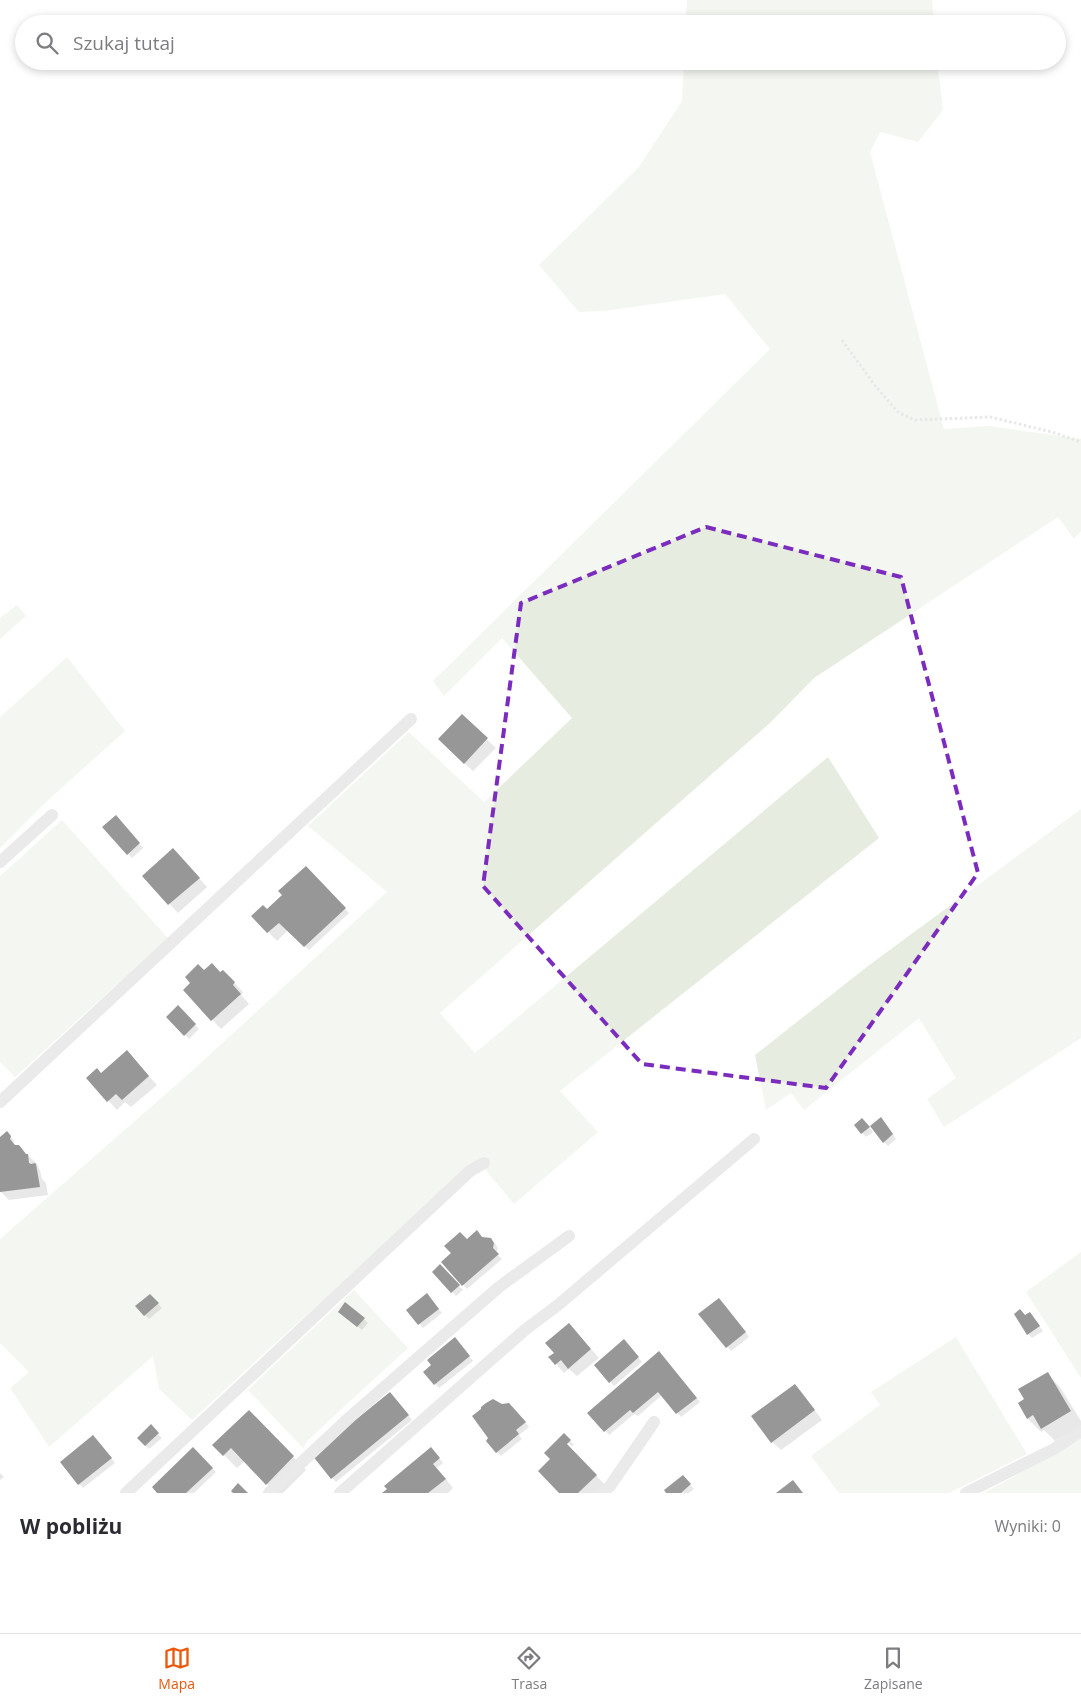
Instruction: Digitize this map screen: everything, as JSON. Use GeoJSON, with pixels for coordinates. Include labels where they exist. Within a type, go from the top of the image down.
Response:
{"type":"FeatureCollection","features":[{"type":"Feature","properties":{"kind":"lane"},"geometry":{"type":"LineString","coordinates":[[0,1102],[412,719]]}},
{"type":"Feature","properties":{"kind":"lane"},"geometry":{"type":"LineString","coordinates":[[0,862],[52,815]]}},
{"type":"Feature","properties":{"kind":"lane"},"geometry":{"type":"LineString","coordinates":[[340,1493],[526,1329],[558,1305],[754,1139]]}},
{"type":"Feature","properties":{"kind":"lane"},"geometry":{"type":"LineString","coordinates":[[126,1493],[470,1171],[484,1163]]}},
{"type":"Feature","properties":{"kind":"lane"},"geometry":{"type":"LineString","coordinates":[[269,1493],[350,1417],[499,1287],[569,1236]]}},
{"type":"Feature","properties":{"kind":"lane"},"geometry":{"type":"LineString","coordinates":[[602,1493],[610,1486],[654,1422]]}},
{"type":"Feature","properties":{"kind":"lane"},"geometry":{"type":"LineString","coordinates":[[966,1493],[1054,1449],[1081,1431]]}},
{"type":"Feature","properties":{"kind":"path"},"geometry":{"type":"LineString","coordinates":[[842,340],[882,394],[899,413],[915,420],[990,417],[1052,432],[1081,442]]}},
{"type":"Feature","properties":{"kind":"highlighted area"},"geometry":{"type":"Polygon","coordinates":[[[706,527],[901,577],[978,873],[826,1088],[642,1064],[483,886],[521,603],[706,527]]]}},
{"type":"Feature","properties":{"kind":"shaded area"},"geometry":{"type":"Polygon","coordinates":[[[687,0],[932,0],[933,15],[686,15],[687,0]]]}},
{"type":"Feature","properties":{"kind":"shaded area"},"geometry":{"type":"Polygon","coordinates":[[[684,70],[938,70],[943,110],[918,142],[880,132],[870,152],[944,429],[989,426],[1081,439],[1081,531],[1074,539],[1058,517],[814,678],[771,722],[440,1013],[475,1053],[828,757],[879,838],[560,1091],[598,1132],[514,1204],[479,1162],[272,1346],[192,1420],[159,1389],[153,1356],[49,1447],[10,1388],[29,1372],[0,1343],[0,1239],[192,1071],[387,892],[308,826],[409,732],[484,802],[572,718],[502,638],[444,696],[433,681],[770,349],[725,294],[604,311],[579,312],[539,265],[639,167],[682,101],[684,70]]]}},
{"type":"Feature","properties":{"kind":"shaded area"},"geometry":{"type":"Polygon","coordinates":[[[17,605],[26,616],[0,639],[0,618],[17,605]]]}},
{"type":"Feature","properties":{"kind":"shaded area"},"geometry":{"type":"Polygon","coordinates":[[[67,657],[125,731],[46,802],[0,848],[0,717],[67,657]]]}},
{"type":"Feature","properties":{"kind":"shaded area"},"geometry":{"type":"Polygon","coordinates":[[[1081,809],[1081,1038],[944,1127],[927,1099],[956,1078],[919,1018],[804,1110],[791,1093],[766,1110],[755,1055],[868,966],[1081,809]]]}},
{"type":"Feature","properties":{"kind":"shaded area"},"geometry":{"type":"Polygon","coordinates":[[[62,820],[168,938],[15,1077],[0,1062],[0,876],[62,820]]]}},
{"type":"Feature","properties":{"kind":"shaded area"},"geometry":{"type":"Polygon","coordinates":[[[1081,1252],[1081,1378],[1026,1292],[1081,1252]]]}},
{"type":"Feature","properties":{"kind":"shaded area"},"geometry":{"type":"Polygon","coordinates":[[[354,1290],[408,1348],[308,1440],[303,1448],[248,1390],[354,1290]]]}},
{"type":"Feature","properties":{"kind":"shaded area"},"geometry":{"type":"Polygon","coordinates":[[[956,1337],[1027,1454],[949,1493],[839,1493],[811,1456],[880,1405],[871,1392],[956,1337]]]}},
{"type":"Feature","properties":{"kind":"shaded area"},"geometry":{"type":"Polygon","coordinates":[[[1081,1437],[1081,1493],[984,1493],[1051,1456],[1081,1437]]]}},
{"type":"Feature","properties":{"kind":"building"},"geometry":{"type":"Polygon","coordinates":[[[462,714],[488,738],[464,764],[438,739],[462,714]]]}},
{"type":"Feature","properties":{"kind":"building"},"geometry":{"type":"Polygon","coordinates":[[[116,815],[140,843],[127,855],[102,827],[116,815]]]}},
{"type":"Feature","properties":{"kind":"building"},"geometry":{"type":"Polygon","coordinates":[[[173,848],[200,878],[168,905],[142,876],[173,848]]]}},
{"type":"Feature","properties":{"kind":"building"},"geometry":{"type":"Polygon","coordinates":[[[306,866],[346,908],[304,947],[279,923],[267,933],[251,916],[263,905],[267,909],[282,895],[278,891],[306,866]]]}},
{"type":"Feature","properties":{"kind":"building"},"geometry":{"type":"Polygon","coordinates":[[[212,963],[220,972],[223,970],[235,982],[233,985],[241,994],[211,1021],[183,990],[190,983],[185,977],[198,964],[204,970],[212,963]]]}},
{"type":"Feature","properties":{"kind":"building"},"geometry":{"type":"Polygon","coordinates":[[[178,1005],[196,1024],[184,1036],[166,1017],[178,1005]]]}},
{"type":"Feature","properties":{"kind":"building"},"geometry":{"type":"Polygon","coordinates":[[[127,1050],[149,1076],[122,1100],[116,1094],[107,1102],[86,1078],[97,1068],[101,1073],[127,1050]]]}},
{"type":"Feature","properties":{"kind":"building"},"geometry":{"type":"Polygon","coordinates":[[[881,1117],[893,1134],[883,1143],[870,1126],[881,1117]]]}},
{"type":"Feature","properties":{"kind":"building"},"geometry":{"type":"Polygon","coordinates":[[[862,1118],[870,1127],[861,1134],[854,1125],[862,1118]]]}},
{"type":"Feature","properties":{"kind":"building"},"geometry":{"type":"Polygon","coordinates":[[[7,1131],[15,1145],[19,1145],[28,1154],[29,1163],[36,1164],[40,1187],[0,1192],[0,1137],[7,1131]]]}},
{"type":"Feature","properties":{"kind":"building"},"geometry":{"type":"Polygon","coordinates":[[[477,1230],[482,1237],[491,1238],[494,1243],[493,1248],[499,1254],[462,1286],[441,1262],[451,1253],[444,1246],[460,1232],[467,1239],[477,1230]]]}},
{"type":"Feature","properties":{"kind":"building"},"geometry":{"type":"Polygon","coordinates":[[[440,1264],[460,1285],[451,1293],[432,1272],[440,1264]]]}},
{"type":"Feature","properties":{"kind":"building"},"geometry":{"type":"Polygon","coordinates":[[[427,1293],[439,1309],[418,1325],[406,1310],[427,1293]]]}},
{"type":"Feature","properties":{"kind":"building"},"geometry":{"type":"Polygon","coordinates":[[[150,1294],[159,1303],[144,1316],[135,1306],[150,1294]]]}},
{"type":"Feature","properties":{"kind":"building"},"geometry":{"type":"Polygon","coordinates":[[[719,1298],[746,1332],[726,1348],[698,1314],[719,1298]]]}},
{"type":"Feature","properties":{"kind":"building"},"geometry":{"type":"Polygon","coordinates":[[[345,1302],[365,1318],[357,1327],[338,1312],[345,1302]]]}},
{"type":"Feature","properties":{"kind":"building"},"geometry":{"type":"Polygon","coordinates":[[[1020,1309],[1025,1315],[1030,1312],[1040,1326],[1027,1335],[1014,1314],[1020,1309]]]}},
{"type":"Feature","properties":{"kind":"building"},"geometry":{"type":"Polygon","coordinates":[[[569,1323],[591,1349],[568,1369],[561,1360],[555,1365],[548,1357],[554,1353],[545,1343],[569,1323]]]}},
{"type":"Feature","properties":{"kind":"building"},"geometry":{"type":"Polygon","coordinates":[[[455,1337],[470,1356],[434,1385],[423,1372],[431,1365],[427,1360],[455,1337]]]}},
{"type":"Feature","properties":{"kind":"building"},"geometry":{"type":"Polygon","coordinates":[[[624,1339],[639,1357],[609,1383],[594,1365],[624,1339]]]}},
{"type":"Feature","properties":{"kind":"building"},"geometry":{"type":"Polygon","coordinates":[[[659,1351],[697,1398],[676,1414],[658,1392],[633,1413],[630,1410],[604,1432],[587,1413],[659,1351]]]}},
{"type":"Feature","properties":{"kind":"building"},"geometry":{"type":"Polygon","coordinates":[[[1048,1372],[1071,1411],[1041,1429],[1033,1415],[1027,1419],[1018,1403],[1024,1399],[1018,1389],[1048,1372]]]}},
{"type":"Feature","properties":{"kind":"building"},"geometry":{"type":"Polygon","coordinates":[[[795,1384],[815,1410],[771,1443],[751,1416],[795,1384]]]}},
{"type":"Feature","properties":{"kind":"building"},"geometry":{"type":"Polygon","coordinates":[[[390,1392],[409,1415],[331,1479],[312,1455],[390,1392]]]}},
{"type":"Feature","properties":{"kind":"building"},"geometry":{"type":"Polygon","coordinates":[[[493,1399],[502,1404],[509,1403],[526,1422],[516,1430],[519,1434],[496,1453],[486,1441],[488,1438],[472,1416],[493,1399]]]}},
{"type":"Feature","properties":{"kind":"building"},"geometry":{"type":"Polygon","coordinates":[[[249,1410],[294,1456],[266,1485],[231,1448],[223,1456],[212,1445],[249,1410]]]}},
{"type":"Feature","properties":{"kind":"building"},"geometry":{"type":"Polygon","coordinates":[[[151,1424],[159,1433],[145,1446],[137,1438],[151,1424]]]}},
{"type":"Feature","properties":{"kind":"building"},"geometry":{"type":"Polygon","coordinates":[[[564,1433],[571,1440],[567,1444],[597,1475],[578,1493],[559,1493],[538,1471],[550,1459],[544,1453],[564,1433]]]}},
{"type":"Feature","properties":{"kind":"building"},"geometry":{"type":"Polygon","coordinates":[[[93,1435],[112,1458],[78,1485],[60,1462],[93,1435]]]}},
{"type":"Feature","properties":{"kind":"building"},"geometry":{"type":"Polygon","coordinates":[[[193,1447],[213,1468],[186,1493],[157,1493],[152,1487],[193,1447]]]}},
{"type":"Feature","properties":{"kind":"building"},"geometry":{"type":"Polygon","coordinates":[[[431,1447],[440,1458],[433,1464],[446,1479],[428,1493],[382,1493],[387,1489],[384,1486],[431,1447]]]}},
{"type":"Feature","properties":{"kind":"building"},"geometry":{"type":"Polygon","coordinates":[[[683,1475],[691,1484],[681,1493],[666,1493],[664,1490],[683,1475]]]}},
{"type":"Feature","properties":{"kind":"building"},"geometry":{"type":"Polygon","coordinates":[[[793,1480],[803,1493],[776,1493],[793,1480]]]}},
{"type":"Feature","properties":{"kind":"building"},"geometry":{"type":"Polygon","coordinates":[[[238,1483],[248,1493],[233,1493],[231,1491],[238,1483]]]}}]}
